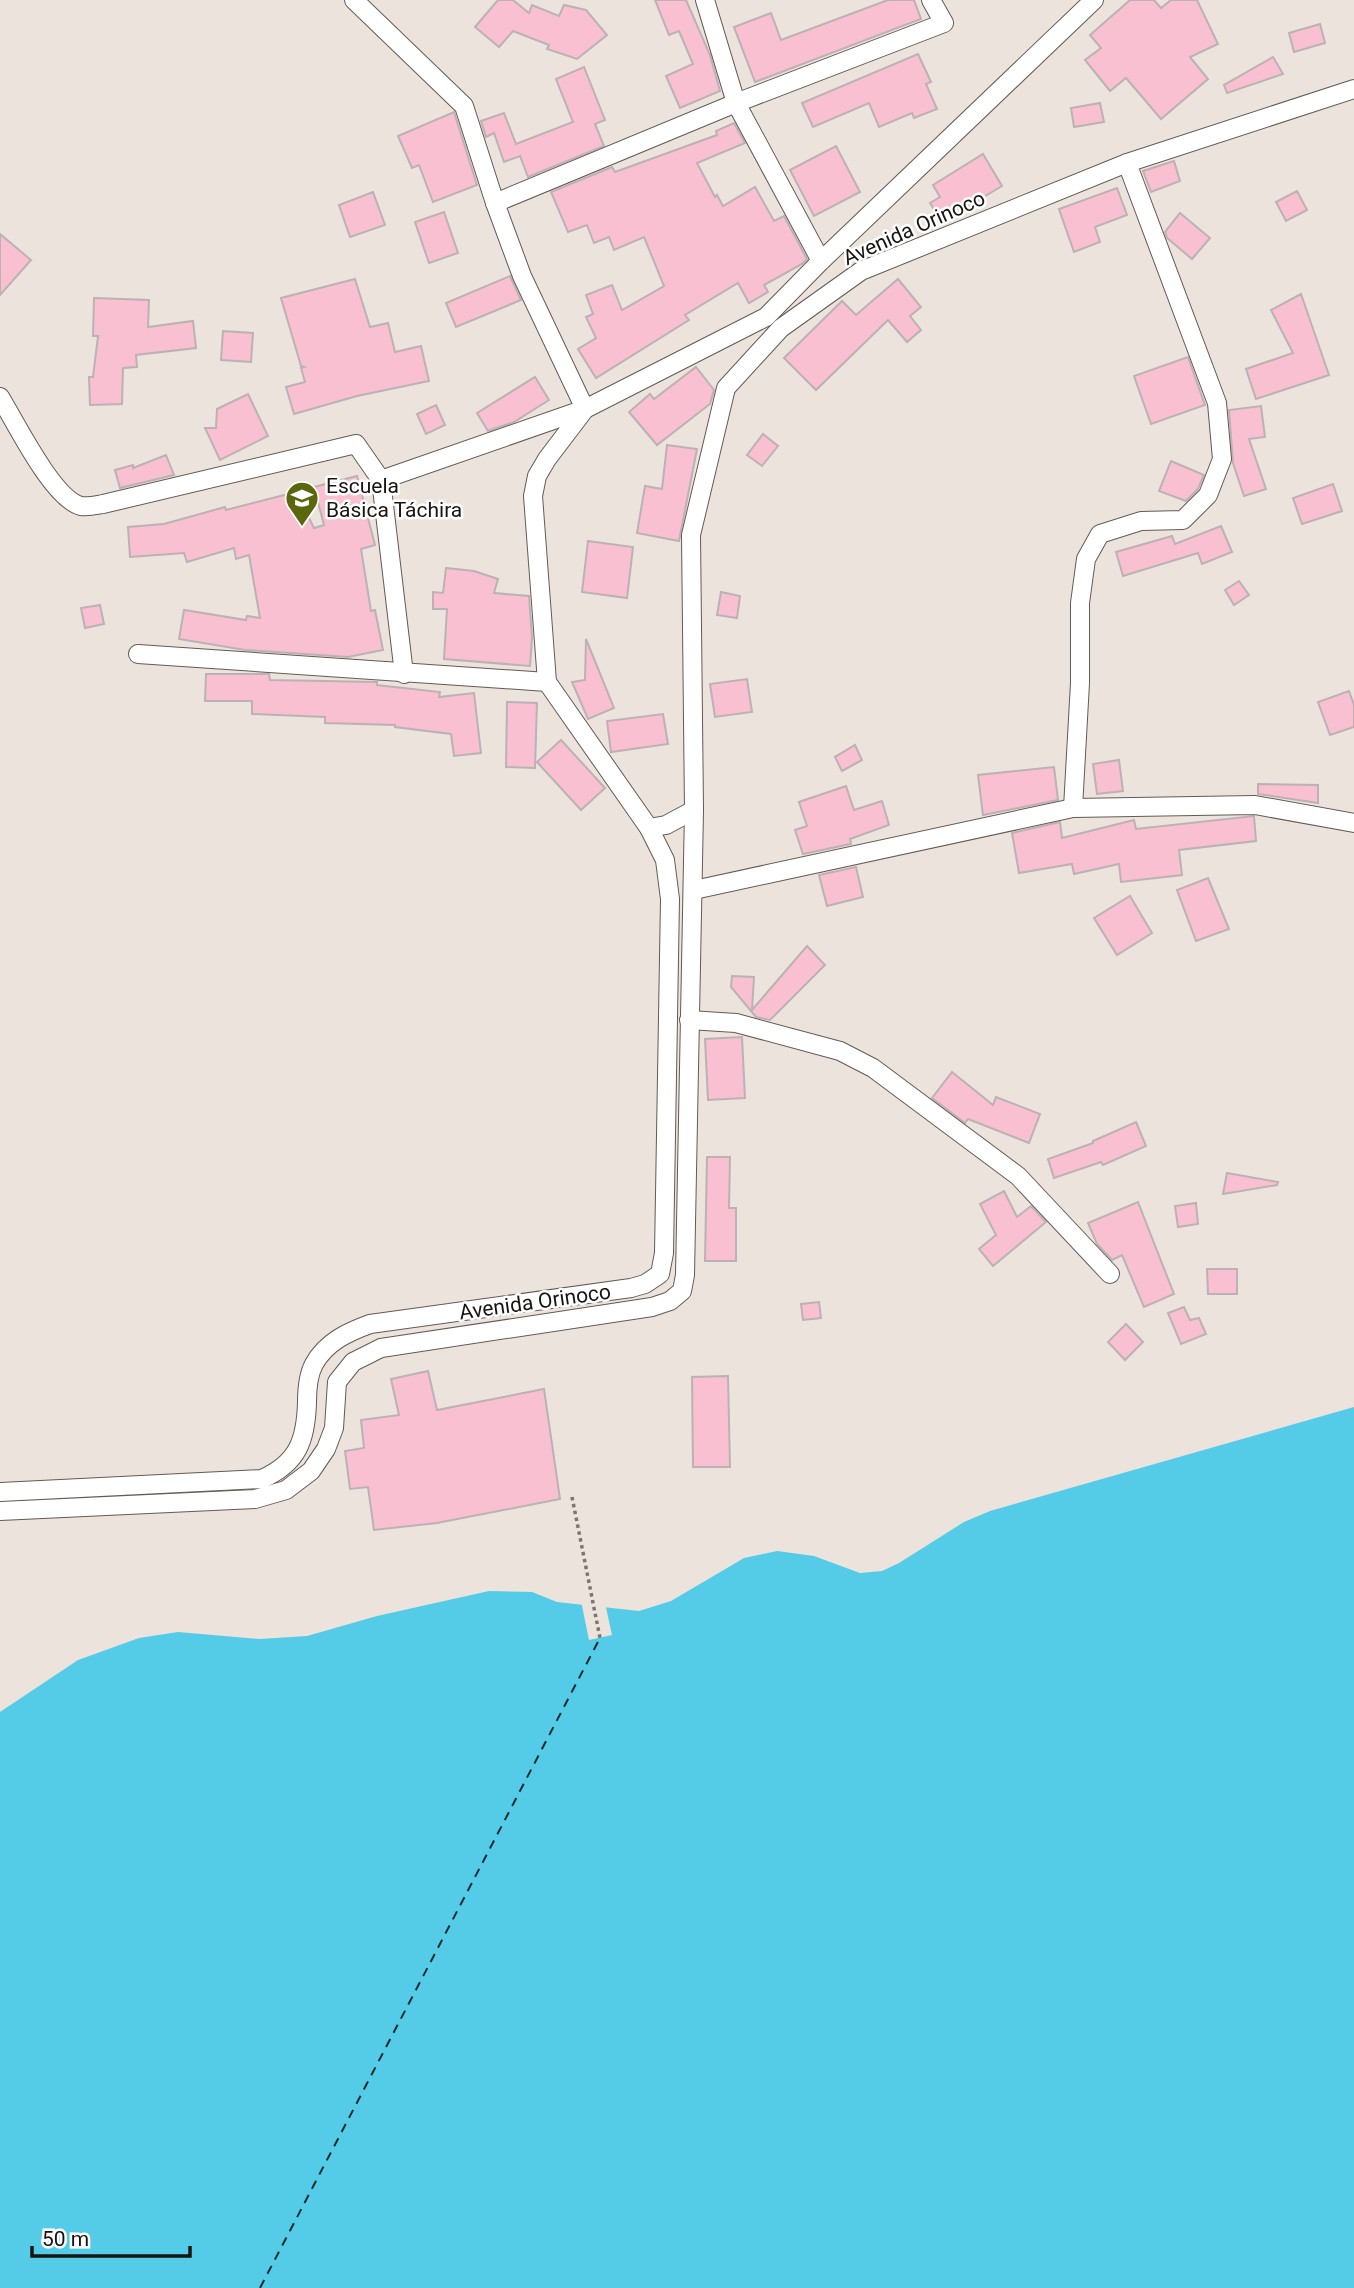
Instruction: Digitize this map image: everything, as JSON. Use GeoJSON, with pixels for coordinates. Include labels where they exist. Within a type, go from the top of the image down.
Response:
{"type":"FeatureCollection","features":[{"type":"Feature","properties":{"kind":"street"},"geometry":{"type":"LineString","coordinates":[[354,0],[464,106],[522,276],[585,409],[382,481]]}},
{"type":"Feature","properties":{"kind":"street"},"geometry":{"type":"LineString","coordinates":[[705,0],[736,103],[821,261]]}},
{"type":"Feature","properties":{"kind":"street"},"geometry":{"type":"LineString","coordinates":[[495,203],[736,103],[944,23],[931,0]]}},
{"type":"Feature","properties":{"kind":"street","name":"Avenida Orinoco"},"geometry":{"type":"LineString","coordinates":[[0,1492],[261,1479],[280,1471],[293,1458],[307,1423],[307,1387],[314,1365],[344,1334],[370,1325],[631,1288],[645,1284],[660,1274],[664,1254],[670,899],[665,860],[649,828],[547,682],[533,495],[537,476],[585,409],[766,317],[1094,0]]}},
{"type":"Feature","properties":{"kind":"street","name":"Avenida Orinoco"},"geometry":{"type":"LineString","coordinates":[[0,1511],[255,1499],[286,1490],[312,1471],[326,1449],[334,1428],[337,1382],[353,1362],[381,1348],[652,1307],[670,1301],[682,1291],[694,890],[691,535],[726,388],[781,328],[862,271],[1127,163],[1354,90]]}},
{"type":"Feature","properties":{"kind":"street"},"geometry":{"type":"LineString","coordinates":[[1073,808],[1080,683],[1080,603],[1086,559],[1100,534],[1141,521],[1183,520],[1208,495],[1222,459],[1217,403],[1127,163]]}},
{"type":"Feature","properties":{"kind":"street"},"geometry":{"type":"LineString","coordinates":[[0,397],[53,484],[68,499],[83,506],[103,504],[356,444],[382,481],[404,674]]}},
{"type":"Feature","properties":{"kind":"street"},"geometry":{"type":"LineString","coordinates":[[138,654],[547,682]]}},
{"type":"Feature","properties":{"kind":"street"},"geometry":{"type":"LineString","coordinates":[[694,890],[1073,808],[1255,805],[1354,823]]}},
{"type":"Feature","properties":{"kind":"street"},"geometry":{"type":"LineString","coordinates":[[649,828],[666,825],[694,810]]}},
{"type":"Feature","properties":{"kind":"street"},"geometry":{"type":"LineString","coordinates":[[689,1020],[736,1023],[840,1051],[873,1068],[1018,1176],[1110,1274]]}},
{"type":"Feature","properties":{"kind":"path"},"geometry":{"type":"LineString","coordinates":[[572,1497],[600,1638]]}},
{"type":"Feature","properties":{"kind":"water"},"geometry":{"type":"Polygon","coordinates":[[[1354,1407],[1354,2288],[0,2288],[0,1712],[78,1660],[139,1638],[178,1632],[260,1639],[307,1636],[377,1616],[489,1591],[532,1592],[557,1602],[639,1611],[671,1601],[744,1558],[777,1551],[814,1556],[860,1573],[882,1571],[964,1522],[990,1511],[1354,1407]]]}},
{"type":"Feature","properties":{"kind":"pier"},"geometry":{"type":"Polygon","coordinates":[[[581,1601],[605,1603],[612,1635],[589,1640],[581,1601]]]}},
{"type":"Feature","properties":{"kind":"building"},"geometry":{"type":"Polygon","coordinates":[[[498,0],[513,0],[529,13],[532,5],[559,16],[564,5],[586,10],[607,35],[577,59],[547,49],[549,45],[513,31],[499,47],[475,27],[498,0]]]}},
{"type":"Feature","properties":{"kind":"building"},"geometry":{"type":"Polygon","coordinates":[[[655,0],[686,0],[710,55],[720,91],[680,108],[666,76],[693,64],[679,31],[669,35],[655,0]]]}},
{"type":"Feature","properties":{"kind":"building"},"geometry":{"type":"Polygon","coordinates":[[[888,0],[914,0],[921,19],[755,82],[734,27],[771,13],[781,40],[888,0]]]}},
{"type":"Feature","properties":{"kind":"building"},"geometry":{"type":"Polygon","coordinates":[[[1130,0],[1154,0],[1161,8],[1171,0],[1197,0],[1218,44],[1190,57],[1208,79],[1161,119],[1126,78],[1110,91],[1085,60],[1101,48],[1090,35],[1130,0]]]}},
{"type":"Feature","properties":{"kind":"building"},"geometry":{"type":"Polygon","coordinates":[[[1320,24],[1325,43],[1294,52],[1289,33],[1320,24]]]}},
{"type":"Feature","properties":{"kind":"building"},"geometry":{"type":"Polygon","coordinates":[[[918,54],[931,82],[926,84],[937,109],[914,118],[912,113],[879,127],[869,103],[813,127],[802,103],[918,54]]]}},
{"type":"Feature","properties":{"kind":"building"},"geometry":{"type":"Polygon","coordinates":[[[1273,57],[1283,74],[1227,93],[1224,85],[1273,57]]]}},
{"type":"Feature","properties":{"kind":"building"},"geometry":{"type":"Polygon","coordinates":[[[584,67],[605,120],[595,124],[604,146],[528,177],[520,156],[504,162],[494,133],[486,137],[481,121],[504,113],[516,144],[573,122],[556,79],[584,67]]]}},
{"type":"Feature","properties":{"kind":"building"},"geometry":{"type":"Polygon","coordinates":[[[1100,103],[1104,122],[1074,127],[1071,108],[1100,103]]]}},
{"type":"Feature","properties":{"kind":"building"},"geometry":{"type":"Polygon","coordinates":[[[454,112],[477,185],[433,202],[419,165],[412,168],[398,136],[454,112]]]}},
{"type":"Feature","properties":{"kind":"building"},"geometry":{"type":"Polygon","coordinates":[[[734,123],[745,143],[697,163],[715,197],[717,195],[723,206],[755,187],[774,221],[784,216],[807,259],[764,285],[768,292],[749,303],[738,283],[685,315],[689,320],[596,378],[578,349],[596,338],[586,317],[593,314],[586,295],[612,285],[622,310],[664,286],[644,237],[614,250],[609,237],[594,243],[587,225],[568,232],[551,192],[612,167],[615,172],[717,135],[716,131],[734,123]]]}},
{"type":"Feature","properties":{"kind":"building"},"geometry":{"type":"Polygon","coordinates":[[[836,146],[860,192],[814,216],[790,170],[836,146]]]}},
{"type":"Feature","properties":{"kind":"building"},"geometry":{"type":"Polygon","coordinates":[[[983,154],[1002,186],[942,222],[930,203],[940,197],[933,185],[983,154]]]}},
{"type":"Feature","properties":{"kind":"building"},"geometry":{"type":"Polygon","coordinates":[[[1174,161],[1180,181],[1151,192],[1143,171],[1174,161]]]}},
{"type":"Feature","properties":{"kind":"building"},"geometry":{"type":"Polygon","coordinates":[[[1117,188],[1127,215],[1095,227],[1100,242],[1074,252],[1059,209],[1117,188]]]}},
{"type":"Feature","properties":{"kind":"building"},"geometry":{"type":"Polygon","coordinates":[[[1297,191],[1307,210],[1286,221],[1276,202],[1297,191]]]}},
{"type":"Feature","properties":{"kind":"building"},"geometry":{"type":"Polygon","coordinates":[[[373,192],[385,225],[350,237],[339,205],[373,192]]]}},
{"type":"Feature","properties":{"kind":"building"},"geometry":{"type":"Polygon","coordinates":[[[444,212],[458,253],[429,263],[415,222],[444,212]]]}},
{"type":"Feature","properties":{"kind":"building"},"geometry":{"type":"Polygon","coordinates":[[[1180,213],[1210,238],[1192,259],[1167,238],[1165,232],[1180,213]]]}},
{"type":"Feature","properties":{"kind":"building"},"geometry":{"type":"Polygon","coordinates":[[[0,234],[31,260],[0,295],[0,234]]]}},
{"type":"Feature","properties":{"kind":"building"},"geometry":{"type":"Polygon","coordinates":[[[510,276],[521,300],[456,327],[446,303],[510,276]]]}},
{"type":"Feature","properties":{"kind":"building"},"geometry":{"type":"Polygon","coordinates":[[[355,279],[370,327],[388,323],[395,352],[421,346],[429,381],[357,396],[294,414],[286,387],[305,382],[301,368],[304,367],[301,366],[281,298],[355,279]]]}},
{"type":"Feature","properties":{"kind":"building"},"geometry":{"type":"Polygon","coordinates":[[[898,279],[921,307],[910,316],[921,330],[907,342],[888,320],[816,390],[784,358],[842,301],[856,315],[898,279]]]}},
{"type":"Feature","properties":{"kind":"building"},"geometry":{"type":"Polygon","coordinates":[[[1301,294],[1329,375],[1256,399],[1246,369],[1293,353],[1271,310],[1301,294]]]}},
{"type":"Feature","properties":{"kind":"building"},"geometry":{"type":"Polygon","coordinates":[[[94,298],[149,300],[148,327],[193,321],[196,348],[136,355],[137,367],[123,368],[122,404],[90,405],[89,377],[93,377],[98,336],[93,336],[94,298]]]}},
{"type":"Feature","properties":{"kind":"building"},"geometry":{"type":"Polygon","coordinates":[[[223,331],[253,333],[251,362],[221,360],[223,331]]]}},
{"type":"Feature","properties":{"kind":"building"},"geometry":{"type":"Polygon","coordinates":[[[1188,357],[1205,405],[1151,424],[1134,376],[1188,357]]]}},
{"type":"Feature","properties":{"kind":"building"},"geometry":{"type":"Polygon","coordinates":[[[696,367],[714,390],[710,404],[657,445],[629,412],[650,394],[654,399],[696,367]]]}},
{"type":"Feature","properties":{"kind":"building"},"geometry":{"type":"Polygon","coordinates":[[[535,377],[549,400],[514,422],[488,431],[477,413],[535,377]]]}},
{"type":"Feature","properties":{"kind":"building"},"geometry":{"type":"Polygon","coordinates":[[[248,394],[268,436],[220,460],[205,428],[216,428],[217,409],[248,394]]]}},
{"type":"Feature","properties":{"kind":"building"},"geometry":{"type":"Polygon","coordinates":[[[436,405],[445,425],[426,434],[417,414],[436,405]]]}},
{"type":"Feature","properties":{"kind":"building"},"geometry":{"type":"Polygon","coordinates":[[[1261,406],[1265,437],[1249,439],[1266,489],[1244,496],[1233,463],[1229,410],[1261,406]]]}},
{"type":"Feature","properties":{"kind":"building"},"geometry":{"type":"Polygon","coordinates":[[[763,434],[778,446],[762,466],[747,455],[763,434]]]}},
{"type":"Feature","properties":{"kind":"building"},"geometry":{"type":"Polygon","coordinates":[[[667,445],[697,449],[679,541],[637,533],[645,486],[662,489],[667,445]]]}},
{"type":"Feature","properties":{"kind":"building"},"geometry":{"type":"Polygon","coordinates":[[[166,455],[174,475],[120,488],[115,470],[133,465],[133,468],[166,455]]]}},
{"type":"Feature","properties":{"kind":"building"},"geometry":{"type":"Polygon","coordinates":[[[1171,461],[1204,475],[1198,489],[1186,501],[1159,491],[1171,461]]]}},
{"type":"Feature","properties":{"kind":"building"},"geometry":{"type":"Polygon","coordinates":[[[357,476],[375,545],[361,549],[371,611],[375,610],[383,650],[348,657],[245,650],[179,639],[184,610],[246,620],[247,616],[260,618],[249,555],[236,559],[234,548],[187,562],[184,553],[130,557],[128,527],[164,524],[225,507],[226,510],[296,492],[314,528],[324,525],[314,487],[357,476]]]}},
{"type":"Feature","properties":{"kind":"building"},"geometry":{"type":"Polygon","coordinates":[[[1333,484],[1342,511],[1302,524],[1293,498],[1333,484]]]}},
{"type":"Feature","properties":{"kind":"building"},"geometry":{"type":"Polygon","coordinates":[[[1221,526],[1232,552],[1202,564],[1198,553],[1123,576],[1116,552],[1172,536],[1175,544],[1221,526]]]}},
{"type":"Feature","properties":{"kind":"building"},"geometry":{"type":"Polygon","coordinates":[[[588,541],[633,547],[627,598],[582,592],[588,541]]]}},
{"type":"Feature","properties":{"kind":"building"},"geometry":{"type":"Polygon","coordinates":[[[446,568],[474,571],[498,579],[494,593],[529,596],[532,637],[530,666],[444,659],[447,609],[433,609],[433,592],[443,593],[446,568]]]}},
{"type":"Feature","properties":{"kind":"building"},"geometry":{"type":"Polygon","coordinates":[[[1239,581],[1249,595],[1234,605],[1225,590],[1239,581]]]}},
{"type":"Feature","properties":{"kind":"building"},"geometry":{"type":"Polygon","coordinates":[[[721,592],[740,596],[737,618],[717,615],[721,592]]]}},
{"type":"Feature","properties":{"kind":"building"},"geometry":{"type":"Polygon","coordinates":[[[100,605],[104,624],[85,628],[81,608],[100,605]]]}},
{"type":"Feature","properties":{"kind":"building"},"geometry":{"type":"Polygon","coordinates":[[[586,639],[614,708],[588,719],[572,682],[585,680],[586,639]]]}},
{"type":"Feature","properties":{"kind":"building"},"geometry":{"type":"Polygon","coordinates":[[[206,674],[269,674],[270,680],[377,682],[377,685],[440,692],[439,697],[474,693],[481,753],[454,756],[451,734],[395,725],[325,723],[325,717],[252,714],[252,701],[205,701],[206,674]]]}},
{"type":"Feature","properties":{"kind":"building"},"geometry":{"type":"Polygon","coordinates":[[[747,679],[752,712],[715,717],[710,684],[747,679]]]}},
{"type":"Feature","properties":{"kind":"building"},"geometry":{"type":"Polygon","coordinates":[[[1349,691],[1354,705],[1354,727],[1330,735],[1318,702],[1349,691]]]}},
{"type":"Feature","properties":{"kind":"building"},"geometry":{"type":"Polygon","coordinates":[[[507,702],[537,703],[535,768],[506,767],[507,702]]]}},
{"type":"Feature","properties":{"kind":"building"},"geometry":{"type":"Polygon","coordinates":[[[663,714],[668,744],[611,752],[607,721],[663,714]]]}},
{"type":"Feature","properties":{"kind":"building"},"geometry":{"type":"Polygon","coordinates":[[[561,740],[605,788],[581,810],[537,762],[561,740]]]}},
{"type":"Feature","properties":{"kind":"building"},"geometry":{"type":"Polygon","coordinates":[[[855,745],[862,760],[842,771],[835,757],[855,745]]]}},
{"type":"Feature","properties":{"kind":"building"},"geometry":{"type":"Polygon","coordinates":[[[1119,760],[1123,791],[1097,794],[1093,764],[1119,760]]]}},
{"type":"Feature","properties":{"kind":"building"},"geometry":{"type":"Polygon","coordinates":[[[1054,767],[1058,800],[983,815],[978,775],[1054,767]]]}},
{"type":"Feature","properties":{"kind":"building"},"geometry":{"type":"Polygon","coordinates":[[[1258,784],[1318,785],[1318,803],[1258,794],[1258,784]]]}},
{"type":"Feature","properties":{"kind":"building"},"geometry":{"type":"Polygon","coordinates":[[[846,786],[854,810],[882,801],[889,825],[850,839],[851,844],[803,854],[795,830],[807,826],[799,802],[846,786]]]}},
{"type":"Feature","properties":{"kind":"building"},"geometry":{"type":"Polygon","coordinates":[[[1254,816],[1256,841],[1179,850],[1182,875],[1121,882],[1119,864],[1074,874],[1072,864],[1019,873],[1012,833],[1060,822],[1062,838],[1134,820],[1136,829],[1254,816]]]}},
{"type":"Feature","properties":{"kind":"building"},"geometry":{"type":"Polygon","coordinates":[[[856,867],[863,897],[827,906],[819,875],[856,867]]]}},
{"type":"Feature","properties":{"kind":"building"},"geometry":{"type":"Polygon","coordinates":[[[1208,878],[1229,929],[1196,941],[1177,890],[1208,878]]]}},
{"type":"Feature","properties":{"kind":"building"},"geometry":{"type":"Polygon","coordinates":[[[1130,896],[1152,933],[1117,955],[1094,918],[1130,896]]]}},
{"type":"Feature","properties":{"kind":"building"},"geometry":{"type":"Polygon","coordinates":[[[807,946],[825,965],[770,1020],[756,1017],[731,987],[732,976],[754,977],[752,1010],[807,946]]]}},
{"type":"Feature","properties":{"kind":"building"},"geometry":{"type":"Polygon","coordinates":[[[742,1037],[745,1098],[708,1100],[705,1039],[742,1037]]]}},
{"type":"Feature","properties":{"kind":"building"},"geometry":{"type":"Polygon","coordinates":[[[952,1072],[993,1105],[996,1097],[1040,1114],[1029,1143],[968,1119],[965,1123],[932,1098],[952,1072]]]}},
{"type":"Feature","properties":{"kind":"building"},"geometry":{"type":"Polygon","coordinates":[[[1136,1122],[1146,1146],[1103,1165],[1101,1162],[1054,1178],[1048,1159],[1093,1143],[1136,1122]]]}},
{"type":"Feature","properties":{"kind":"building"},"geometry":{"type":"Polygon","coordinates":[[[707,1157],[730,1157],[729,1208],[736,1208],[736,1261],[705,1261],[707,1157]]]}},
{"type":"Feature","properties":{"kind":"building"},"geometry":{"type":"Polygon","coordinates":[[[1227,1173],[1278,1182],[1277,1185],[1223,1194],[1227,1173]]]}},
{"type":"Feature","properties":{"kind":"building"},"geometry":{"type":"Polygon","coordinates":[[[1004,1191],[1017,1217],[1031,1206],[1046,1222],[993,1266],[979,1249],[996,1235],[980,1204],[1004,1191]]]}},
{"type":"Feature","properties":{"kind":"building"},"geometry":{"type":"Polygon","coordinates":[[[1138,1202],[1174,1294],[1144,1307],[1122,1255],[1112,1260],[1097,1244],[1088,1223],[1138,1202]]]}},
{"type":"Feature","properties":{"kind":"building"},"geometry":{"type":"Polygon","coordinates":[[[1196,1203],[1198,1224],[1178,1227],[1175,1206],[1196,1203]]]}},
{"type":"Feature","properties":{"kind":"building"},"geometry":{"type":"Polygon","coordinates":[[[1207,1269],[1237,1269],[1237,1294],[1208,1294],[1207,1269]]]}},
{"type":"Feature","properties":{"kind":"building"},"geometry":{"type":"Polygon","coordinates":[[[819,1302],[821,1318],[803,1320],[801,1304],[819,1302]]]}},
{"type":"Feature","properties":{"kind":"building"},"geometry":{"type":"Polygon","coordinates":[[[1184,1307],[1190,1320],[1199,1318],[1206,1334],[1181,1344],[1168,1313],[1184,1307]]]}},
{"type":"Feature","properties":{"kind":"building"},"geometry":{"type":"Polygon","coordinates":[[[1126,1324],[1143,1342],[1125,1360],[1108,1342],[1126,1324]]]}},
{"type":"Feature","properties":{"kind":"building"},"geometry":{"type":"Polygon","coordinates":[[[428,1371],[437,1410],[544,1389],[560,1499],[437,1523],[374,1530],[368,1487],[350,1489],[345,1451],[364,1448],[361,1420],[399,1415],[391,1379],[428,1371]]]}},
{"type":"Feature","properties":{"kind":"building"},"geometry":{"type":"Polygon","coordinates":[[[728,1376],[730,1467],[693,1467],[692,1377],[728,1376]]]}},
{"type":"Feature","properties":{"kind":"ferry route"},"geometry":{"type":"LineString","coordinates":[[260,2288],[600,1638]]}},
{"type":"Feature","properties":{"kind":"place","name":"Escuela Básica Táchira"},"geometry":{"type":"Point","coordinates":[302,528]}}]}
